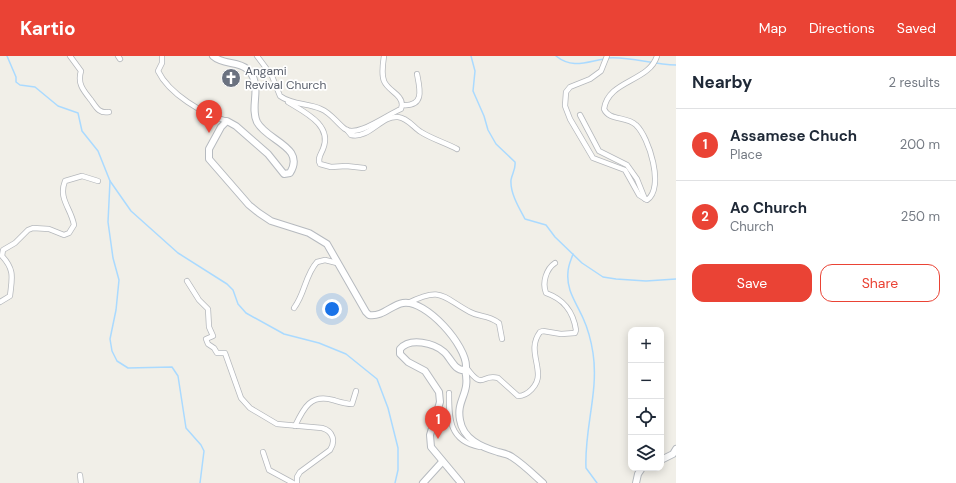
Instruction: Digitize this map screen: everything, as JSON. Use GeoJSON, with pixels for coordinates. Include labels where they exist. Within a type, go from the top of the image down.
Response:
{"type":"FeatureCollection","features":[{"type":"Feature","properties":{"kind":"main road"},"geometry":{"type":"LineString","coordinates":[[213,56],[218,60],[241,65],[248,69],[254,78],[257,91],[255,114],[257,122],[270,137],[290,151],[294,159],[294,165],[290,173],[286,174],[282,172],[268,154],[236,126],[227,121],[221,127],[209,149],[209,158],[249,205],[272,220],[309,233],[327,244],[369,315],[381,314],[395,305],[408,303],[416,304],[424,308],[440,322],[461,350],[466,368],[468,385],[460,406],[461,425],[474,442],[486,448],[511,456],[542,483]]}},
{"type":"Feature","properties":{"kind":"main road"},"geometry":{"type":"LineString","coordinates":[[461,483],[430,447],[429,441],[440,402],[439,392],[425,371],[401,357],[400,349],[402,346],[414,342],[424,343],[444,351],[456,368],[461,370],[466,368]]}},
{"type":"Feature","properties":{"kind":"main road"},"geometry":{"type":"LineString","coordinates":[[664,458],[673,454],[676,449]]}},
{"type":"Feature","properties":{"kind":"main road"},"geometry":{"type":"LineString","coordinates":[[422,483],[442,462]]}},
{"type":"Feature","properties":{"kind":"main road"},"geometry":{"type":"LineString","coordinates":[[636,483],[640,471]]}},
{"type":"Feature","properties":{"kind":"street"},"geometry":{"type":"LineString","coordinates":[[70,56],[81,71],[80,81],[86,96],[98,110],[103,113],[109,112]]}},
{"type":"Feature","properties":{"kind":"street"},"geometry":{"type":"LineString","coordinates":[[162,56],[161,68],[158,71],[166,85],[199,111],[227,121]]}},
{"type":"Feature","properties":{"kind":"street"},"geometry":{"type":"LineString","coordinates":[[256,56],[272,76],[278,93],[284,99],[308,114],[318,124],[326,140],[319,158],[320,164],[330,167],[346,166],[364,168]]}},
{"type":"Feature","properties":{"kind":"street"},"geometry":{"type":"LineString","coordinates":[[346,130],[359,131],[401,109],[402,105],[400,98],[383,79],[384,56]]}},
{"type":"Feature","properties":{"kind":"street"},"geometry":{"type":"LineString","coordinates":[[607,56],[601,71],[590,79],[570,87],[566,92],[565,106],[570,119],[591,156],[600,162],[625,170],[639,195],[646,199]]}},
{"type":"Feature","properties":{"kind":"street"},"geometry":{"type":"LineString","coordinates":[[646,199],[650,197],[652,193],[654,176],[653,158],[646,140],[641,130],[634,123],[610,115],[604,109],[610,96],[630,80],[644,73],[653,64],[657,56]]}},
{"type":"Feature","properties":{"kind":"street"},"geometry":{"type":"LineString","coordinates":[[402,105],[412,104],[419,98],[420,92],[417,74]]}},
{"type":"Feature","properties":{"kind":"street"},"geometry":{"type":"LineString","coordinates":[[284,99],[323,110],[351,135],[361,135],[387,120],[398,117],[404,119],[420,132],[457,150]]}},
{"type":"Feature","properties":{"kind":"street"},"geometry":{"type":"LineString","coordinates":[[580,115],[599,150],[627,165],[637,179],[646,199]]}},
{"type":"Feature","properties":{"kind":"street"},"geometry":{"type":"LineString","coordinates":[[0,302],[10,296],[12,276],[9,264],[2,256],[3,250],[33,228],[49,229],[64,235],[69,233],[74,225],[62,195],[62,189],[65,181],[82,176],[98,181]]}},
{"type":"Feature","properties":{"kind":"street"},"geometry":{"type":"LineString","coordinates":[[294,308],[303,295],[310,273],[317,262],[325,260],[337,263]]}},
{"type":"Feature","properties":{"kind":"street"},"geometry":{"type":"LineString","coordinates":[[466,368],[477,380],[481,381],[494,377],[498,378],[518,396],[527,394],[534,387],[538,375],[534,347],[540,332],[576,333],[565,304],[562,300],[546,293],[544,289],[547,272],[555,263]]}},
{"type":"Feature","properties":{"kind":"street"},"geometry":{"type":"LineString","coordinates":[[187,281],[209,312],[209,327],[213,336],[206,339],[206,342],[217,352],[225,353],[244,403],[273,423],[327,429],[334,440],[333,446],[330,450],[300,472],[297,477],[297,483]]}},
{"type":"Feature","properties":{"kind":"street"},"geometry":{"type":"LineString","coordinates":[[408,303],[428,295],[439,294],[472,313],[489,316],[499,323],[502,339]]}},
{"type":"Feature","properties":{"kind":"street"},"geometry":{"type":"LineString","coordinates":[[295,426],[302,410],[312,402],[325,398],[352,404],[356,391]]}},
{"type":"Feature","properties":{"kind":"street"},"geometry":{"type":"LineString","coordinates":[[449,393],[450,416],[455,432],[465,442],[486,448]]}},
{"type":"Feature","properties":{"kind":"street"},"geometry":{"type":"LineString","coordinates":[[264,452],[269,470],[294,483]]}},
{"type":"Feature","properties":{"kind":"street"},"geometry":{"type":"LineString","coordinates":[[80,475],[81,483]]}},
{"type":"Feature","properties":{"kind":"waterway"},"geometry":{"type":"LineString","coordinates":[[7,56],[16,77],[16,82],[20,85],[35,87],[58,106],[78,113],[82,131],[98,151],[110,181],[131,211],[178,253],[227,284],[233,290],[238,304],[246,313],[284,334],[319,343],[346,354],[377,379],[388,408],[398,448],[398,470],[395,483]]}},
{"type":"Feature","properties":{"kind":"waterway"},"geometry":{"type":"LineString","coordinates":[[471,56],[475,71],[473,91],[484,116],[488,130],[496,144],[515,162],[511,185],[515,200],[525,219],[546,225],[555,237],[582,263],[603,277],[646,281],[676,279]]}},
{"type":"Feature","properties":{"kind":"waterway"},"geometry":{"type":"LineString","coordinates":[[556,56],[562,60],[579,64],[604,59]]}},
{"type":"Feature","properties":{"kind":"waterway"},"geometry":{"type":"LineString","coordinates":[[607,58],[625,58],[658,64],[676,65]]}},
{"type":"Feature","properties":{"kind":"waterway"},"geometry":{"type":"LineString","coordinates":[[110,181],[108,222],[113,258],[119,280],[116,310],[110,339],[112,351],[117,361],[128,368],[172,367],[178,376],[186,428],[201,445],[204,451],[200,483]]}},
{"type":"Feature","properties":{"kind":"waterway"},"geometry":{"type":"LineString","coordinates":[[573,254],[568,270],[570,290],[586,326],[593,353],[594,382],[587,439],[586,468],[597,483]]}},
{"type":"Feature","properties":{"kind":"place","name":"Angami Revival Church"},"geometry":{"type":"Point","coordinates":[231,78]}},
{"type":"Feature","properties":{"kind":"place","name":"Ao Church"},"geometry":{"type":"Point","coordinates":[209,133]}},
{"type":"Feature","properties":{"kind":"place","name":"Assamese Chuch"},"geometry":{"type":"Point","coordinates":[438,439]}}]}
